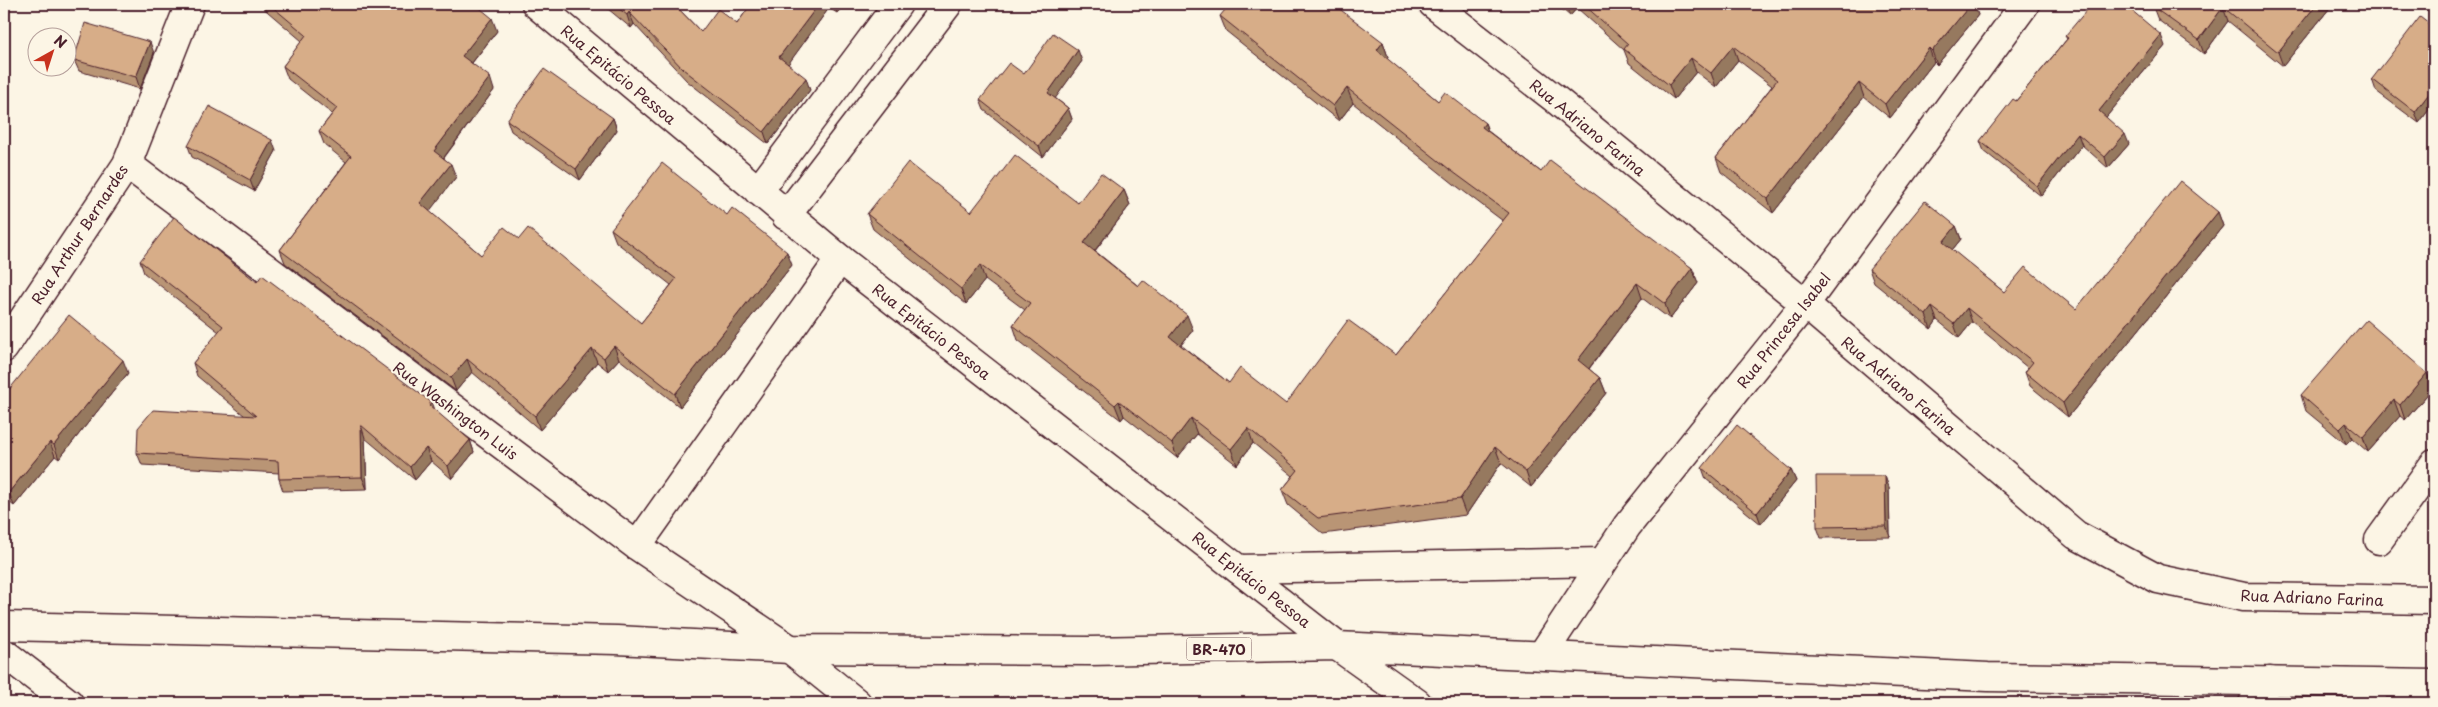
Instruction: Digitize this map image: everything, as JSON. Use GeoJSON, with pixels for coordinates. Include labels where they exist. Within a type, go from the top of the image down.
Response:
{"type":"FeatureCollection","features":[{"type":"Feature","properties":{"kind":"main road","name":"Rua Arthur Bernardes"},"geometry":{"type":"LineString","coordinates":[[4,348],[127,164],[190,4]]}},
{"type":"Feature","properties":{"kind":"main road","name":"Rua Epitácio Pessoa"},"geometry":{"type":"LineString","coordinates":[[536,4],[786,216],[840,259],[1337,646],[1417,703]]}},
{"type":"Feature","properties":{"kind":"main road"},"geometry":{"type":"LineString","coordinates":[[758,191],[898,4]]}},
{"type":"Feature","properties":{"kind":"main road"},"geometry":{"type":"LineString","coordinates":[[786,216],[948,4]]}},
{"type":"Feature","properties":{"kind":"main road","name":"Rua Adriano Farina"},"geometry":{"type":"LineString","coordinates":[[1433,4],[1562,104],[1805,304],[2076,535],[2158,579],[2244,597],[2434,600]]}},
{"type":"Feature","properties":{"kind":"main road","name":"Rua Princesa Isabel"},"geometry":{"type":"LineString","coordinates":[[1542,656],[1626,526],[1805,304],[2026,4]]}},
{"type":"Feature","properties":{"kind":"main road","name":"Rua Washington Luis"},"geometry":{"type":"LineString","coordinates":[[127,164],[638,546],[790,649],[857,703]]}},
{"type":"Feature","properties":{"kind":"main road"},"geometry":{"type":"LineString","coordinates":[[638,546],[840,259]]}},
{"type":"Feature","properties":{"kind":"main road"},"geometry":{"type":"LineString","coordinates":[[2379,540],[2434,464]]}},
{"type":"Feature","properties":{"kind":"main road"},"geometry":{"type":"LineString","coordinates":[[1238,569],[1603,562]]}},
{"type":"Feature","properties":{"kind":"main road","name":"BR-470"},"geometry":{"type":"LineString","coordinates":[[4,626],[617,640],[790,649],[1090,651],[1337,646],[1988,677],[2434,684]]}},
{"type":"Feature","properties":{"kind":"main road"},"geometry":{"type":"LineString","coordinates":[[4,653],[69,703]]}},
{"type":"Feature","properties":{"kind":"main road"},"geometry":{"type":"LineString","coordinates":[[2253,703],[2270,681]]}},
{"type":"Feature","properties":{"kind":"main road"},"geometry":{"type":"LineString","coordinates":[[2348,683],[2373,703]]}},
{"type":"Feature","properties":{"kind":"building"},"geometry":{"type":"Polygon","coordinates":[[[269,4],[475,4],[492,18],[462,56],[490,77],[434,151],[451,164],[420,203],[481,255],[504,227],[519,239],[528,228],[641,323],[676,279],[611,229],[662,163],[727,215],[732,208],[787,252],[675,394],[614,346],[604,358],[592,349],[535,416],[467,359],[451,378],[280,250],[351,156],[319,131],[337,108],[283,66],[306,35],[269,4]]]}},
{"type":"Feature","properties":{"kind":"building"},"geometry":{"type":"Polygon","coordinates":[[[613,4],[674,4],[701,32],[718,9],[737,24],[751,4],[819,4],[779,57],[806,78],[764,132],[683,69],[629,12],[627,15],[613,4]]]}},
{"type":"Feature","properties":{"kind":"building"},"geometry":{"type":"Polygon","coordinates":[[[1230,4],[1333,4],[1383,42],[1377,50],[1438,101],[1445,92],[1485,123],[1482,127],[1541,172],[1550,160],[1692,268],[1665,304],[1637,283],[1578,360],[1600,378],[1526,472],[1495,447],[1460,499],[1318,518],[1282,490],[1298,470],[1248,428],[1231,449],[1191,418],[1172,443],[1119,401],[1115,405],[1013,325],[1030,303],[980,265],[961,289],[867,214],[908,162],[971,212],[1015,155],[1078,203],[1101,173],[1124,190],[1084,243],[1138,286],[1143,280],[1187,315],[1170,337],[1229,383],[1240,368],[1286,404],[1348,320],[1396,355],[1509,213],[1449,169],[1347,88],[1333,106],[1220,16],[1230,4]]]}},
{"type":"Feature","properties":{"kind":"building"},"geometry":{"type":"Polygon","coordinates":[[[1583,4],[1971,4],[1932,51],[1929,48],[1885,104],[1859,83],[1768,199],[1716,158],[1777,80],[1733,46],[1711,73],[1691,58],[1669,85],[1624,49],[1628,44],[1583,4]]]}},
{"type":"Feature","properties":{"kind":"building"},"geometry":{"type":"Polygon","coordinates":[[[2092,4],[2124,4],[2161,35],[2099,111],[2125,134],[2105,157],[2078,134],[2037,186],[1980,141],[2013,99],[2016,101],[2068,38],[2065,36],[2092,4]]]}},
{"type":"Feature","properties":{"kind":"building"},"geometry":{"type":"Polygon","coordinates":[[[2155,4],[2317,4],[2278,52],[2223,7],[2199,40],[2153,7],[2155,4]]]}},
{"type":"Feature","properties":{"kind":"building"},"geometry":{"type":"Polygon","coordinates":[[[2420,17],[2434,28],[2434,87],[2415,112],[2372,79],[2420,17]]]}},
{"type":"Feature","properties":{"kind":"building"},"geometry":{"type":"Polygon","coordinates":[[[85,23],[150,42],[136,77],[78,61],[78,47],[85,23]]]}},
{"type":"Feature","properties":{"kind":"building"},"geometry":{"type":"Polygon","coordinates":[[[1053,33],[1078,50],[1048,93],[1068,108],[1039,146],[980,100],[1009,63],[1024,74],[1053,33]]]}},
{"type":"Feature","properties":{"kind":"building"},"geometry":{"type":"Polygon","coordinates":[[[544,69],[613,118],[576,169],[507,120],[544,69]]]}},
{"type":"Feature","properties":{"kind":"building"},"geometry":{"type":"Polygon","coordinates":[[[209,106],[272,140],[250,180],[188,146],[209,106]]]}},
{"type":"Feature","properties":{"kind":"building"},"geometry":{"type":"Polygon","coordinates":[[[2180,181],[2218,212],[2063,403],[2025,372],[2033,362],[1967,308],[1954,324],[1932,307],[1926,315],[1869,269],[1925,201],[1956,226],[1943,242],[2004,292],[2025,267],[2076,309],[2180,181]]]}},
{"type":"Feature","properties":{"kind":"building"},"geometry":{"type":"Polygon","coordinates":[[[174,217],[257,282],[262,275],[431,402],[429,405],[470,440],[448,466],[426,448],[410,467],[361,425],[362,477],[279,479],[278,461],[137,453],[138,428],[153,410],[256,416],[193,363],[223,326],[140,261],[174,217]]]}},
{"type":"Feature","properties":{"kind":"building"},"geometry":{"type":"Polygon","coordinates":[[[69,315],[123,360],[54,445],[50,442],[9,492],[4,488],[4,396],[69,315]]]}},
{"type":"Feature","properties":{"kind":"building"},"geometry":{"type":"Polygon","coordinates":[[[2366,320],[2427,373],[2400,405],[2394,400],[2363,437],[2346,423],[2340,429],[2301,395],[2366,320]]]}},
{"type":"Feature","properties":{"kind":"building"},"geometry":{"type":"Polygon","coordinates":[[[1737,425],[1791,470],[1757,513],[1702,468],[1737,425]]]}},
{"type":"Feature","properties":{"kind":"building"},"geometry":{"type":"Polygon","coordinates":[[[1816,476],[1885,476],[1886,526],[1817,527],[1816,476]]]}}]}
